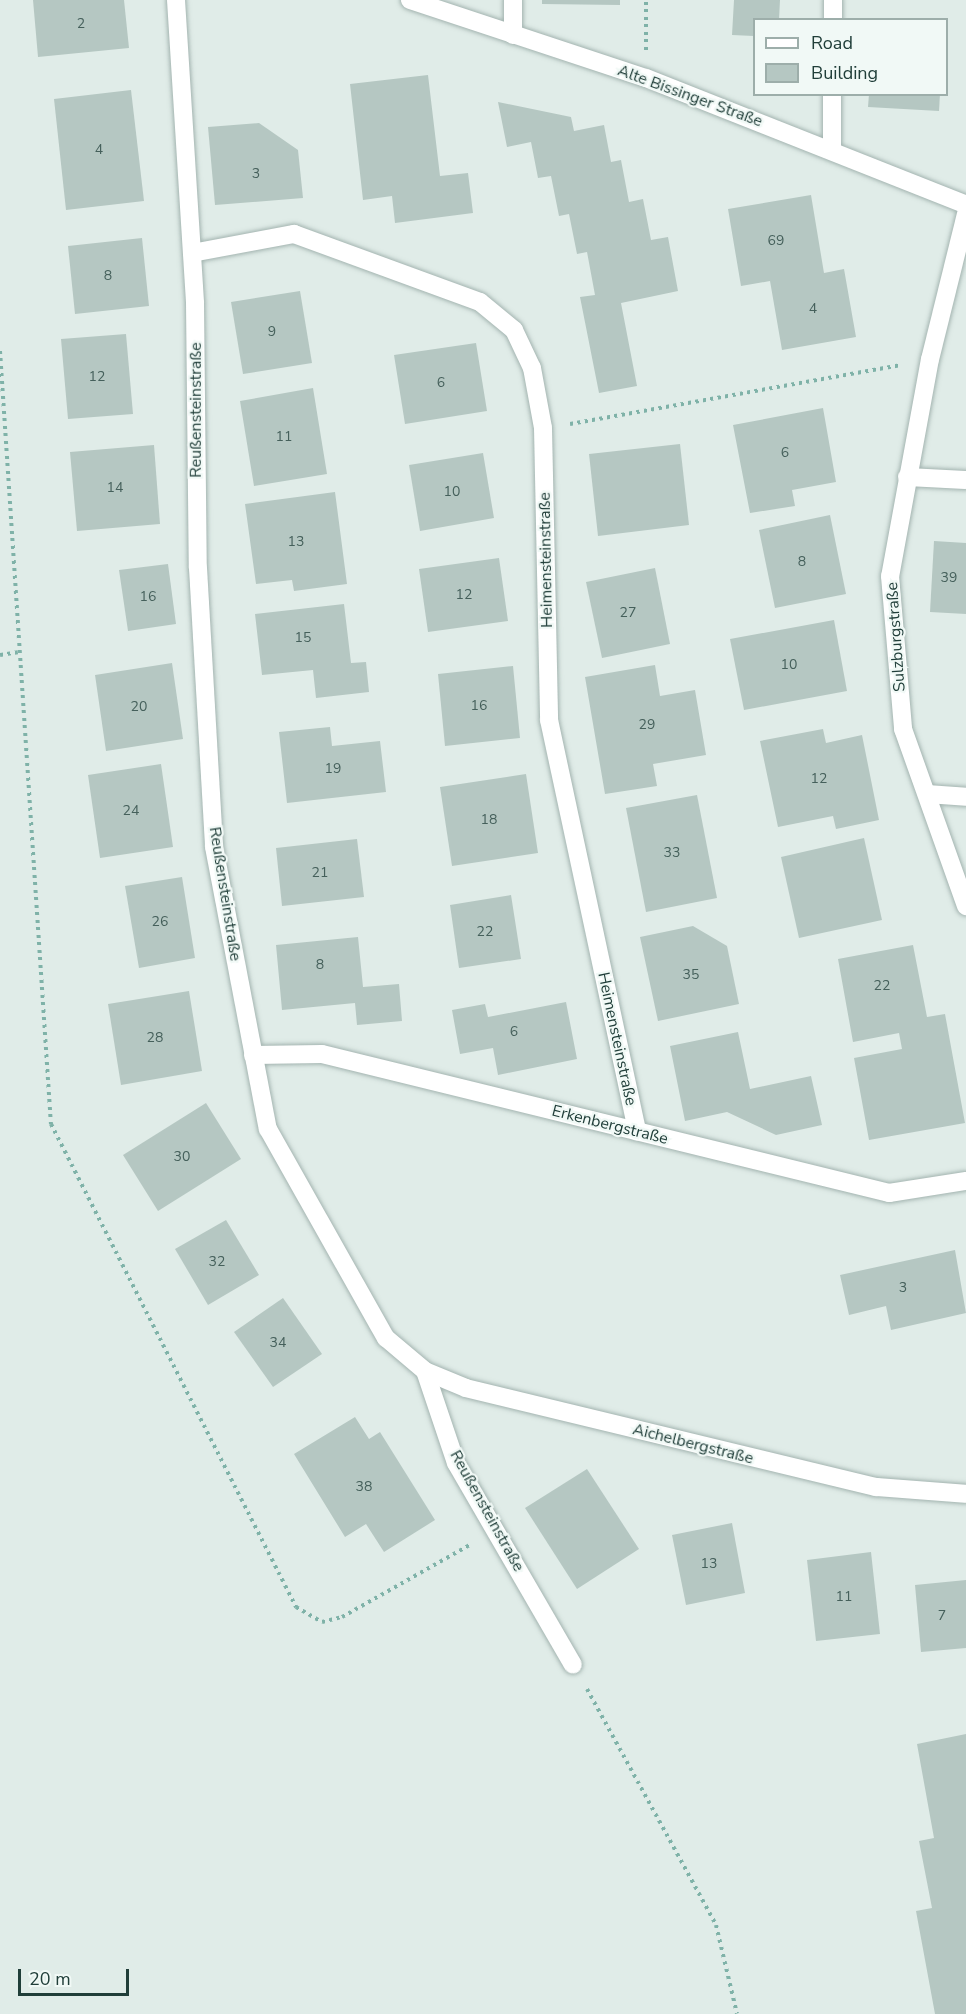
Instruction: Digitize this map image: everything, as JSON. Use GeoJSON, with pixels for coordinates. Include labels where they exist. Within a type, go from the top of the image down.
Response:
{"type":"FeatureCollection","features":[{"type":"Feature","properties":{"kind":"street","name":"Reußensteinstraße"},"geometry":{"type":"LineString","coordinates":[[176,0],[192,253],[198,568],[214,847],[268,1129],[386,1338],[425,1371],[456,1463],[573,1665]]}},
{"type":"Feature","properties":{"kind":"street","name":"Alte Bissinger Straße"},"geometry":{"type":"LineString","coordinates":[[410,0],[646,78],[966,205]]}},
{"type":"Feature","properties":{"kind":"street"},"geometry":{"type":"LineString","coordinates":[[513,0],[513,35]]}},
{"type":"Feature","properties":{"kind":"street"},"geometry":{"type":"LineString","coordinates":[[833,0],[833,18]]}},
{"type":"Feature","properties":{"kind":"street"},"geometry":{"type":"LineString","coordinates":[[832,96],[832,150]]}},
{"type":"Feature","properties":{"kind":"street","name":"Sulzburgstraße"},"geometry":{"type":"LineString","coordinates":[[966,214],[930,359],[890,576],[903,729],[966,906]]}},
{"type":"Feature","properties":{"kind":"street","name":"Heimensteinstraße"},"geometry":{"type":"LineString","coordinates":[[192,253],[294,234],[480,302],[514,330],[532,368],[543,428],[549,720],[637,1132]]}},
{"type":"Feature","properties":{"kind":"street"},"geometry":{"type":"LineString","coordinates":[[907,477],[966,480]]}},
{"type":"Feature","properties":{"kind":"street"},"geometry":{"type":"LineString","coordinates":[[927,794],[966,797]]}},
{"type":"Feature","properties":{"kind":"street","name":"Erkenbergstraße"},"geometry":{"type":"LineString","coordinates":[[253,1055],[322,1054],[889,1192],[966,1181]]}},
{"type":"Feature","properties":{"kind":"street","name":"Aichelbergstraße"},"geometry":{"type":"LineString","coordinates":[[425,1371],[466,1388],[876,1488],[966,1494]]}},
{"type":"Feature","properties":{"kind":"path"},"geometry":{"type":"LineString","coordinates":[[646,0],[646,78]]}},
{"type":"Feature","properties":{"kind":"path"},"geometry":{"type":"LineString","coordinates":[[0,351],[18,652],[51,1124],[296,1608],[322,1622],[342,1617],[496,1530]]}},
{"type":"Feature","properties":{"kind":"path"},"geometry":{"type":"LineString","coordinates":[[543,428],[930,359]]}},
{"type":"Feature","properties":{"kind":"path"},"geometry":{"type":"LineString","coordinates":[[0,655],[18,652]]}},
{"type":"Feature","properties":{"kind":"path"},"geometry":{"type":"LineString","coordinates":[[573,1665],[716,1925],[737,2014]]}},
{"type":"Feature","properties":{"kind":"building"},"geometry":{"type":"Polygon","coordinates":[[[33,0],[124,0],[129,48],[38,57],[33,0]]]}},
{"type":"Feature","properties":{"kind":"building"},"geometry":{"type":"Polygon","coordinates":[[[542,0],[620,0],[620,5],[542,4],[542,0]]]}},
{"type":"Feature","properties":{"kind":"building"},"geometry":{"type":"Polygon","coordinates":[[[734,0],[780,0],[779,18],[753,18],[753,36],[732,35],[734,0]]]}},
{"type":"Feature","properties":{"kind":"building"},"geometry":{"type":"Polygon","coordinates":[[[428,75],[440,176],[468,173],[473,213],[395,223],[392,196],[363,200],[350,84],[428,75]]]}},
{"type":"Feature","properties":{"kind":"building"},"geometry":{"type":"Polygon","coordinates":[[[131,90],[144,201],[66,210],[54,99],[131,90]]]}},
{"type":"Feature","properties":{"kind":"building"},"geometry":{"type":"Polygon","coordinates":[[[869,96],[940,96],[939,111],[868,107],[869,96]]]}},
{"type":"Feature","properties":{"kind":"building"},"geometry":{"type":"Polygon","coordinates":[[[498,102],[571,117],[574,131],[604,125],[611,162],[621,160],[629,202],[643,199],[651,240],[668,237],[678,291],[621,303],[637,386],[599,393],[580,297],[595,295],[587,252],[577,254],[569,214],[559,216],[551,176],[538,178],[531,142],[507,147],[498,102]]]}},
{"type":"Feature","properties":{"kind":"building"},"geometry":{"type":"Polygon","coordinates":[[[259,123],[298,150],[303,198],[215,205],[208,127],[259,123]]]}},
{"type":"Feature","properties":{"kind":"building"},"geometry":{"type":"Polygon","coordinates":[[[811,195],[824,273],[844,269],[856,337],[782,350],[770,281],[741,286],[728,209],[811,195]]]}},
{"type":"Feature","properties":{"kind":"building"},"geometry":{"type":"Polygon","coordinates":[[[142,238],[149,306],[75,314],[68,246],[142,238]]]}},
{"type":"Feature","properties":{"kind":"building"},"geometry":{"type":"Polygon","coordinates":[[[300,291],[312,363],[243,374],[231,302],[300,291]]]}},
{"type":"Feature","properties":{"kind":"building"},"geometry":{"type":"Polygon","coordinates":[[[126,334],[133,414],[68,419],[61,339],[126,334]]]}},
{"type":"Feature","properties":{"kind":"building"},"geometry":{"type":"Polygon","coordinates":[[[476,343],[487,411],[405,424],[394,355],[476,343]]]}},
{"type":"Feature","properties":{"kind":"building"},"geometry":{"type":"Polygon","coordinates":[[[313,388],[327,474],[254,486],[240,401],[313,388]]]}},
{"type":"Feature","properties":{"kind":"building"},"geometry":{"type":"Polygon","coordinates":[[[823,408],[836,482],[792,490],[795,506],[750,513],[733,425],[823,408]]]}},
{"type":"Feature","properties":{"kind":"building"},"geometry":{"type":"Polygon","coordinates":[[[680,444],[689,525],[598,536],[589,454],[680,444]]]}},
{"type":"Feature","properties":{"kind":"building"},"geometry":{"type":"Polygon","coordinates":[[[154,445],[160,524],[77,531],[70,452],[154,445]]]}},
{"type":"Feature","properties":{"kind":"building"},"geometry":{"type":"Polygon","coordinates":[[[483,453],[494,518],[420,531],[409,465],[483,453]]]}},
{"type":"Feature","properties":{"kind":"building"},"geometry":{"type":"Polygon","coordinates":[[[335,492],[347,584],[294,591],[292,580],[256,584],[245,504],[335,492]]]}},
{"type":"Feature","properties":{"kind":"building"},"geometry":{"type":"Polygon","coordinates":[[[830,515],[846,594],[775,608],[759,530],[830,515]]]}},
{"type":"Feature","properties":{"kind":"building"},"geometry":{"type":"Polygon","coordinates":[[[934,541],[966,543],[966,614],[930,612],[934,541]]]}},
{"type":"Feature","properties":{"kind":"building"},"geometry":{"type":"Polygon","coordinates":[[[499,558],[508,621],[428,632],[419,569],[499,558]]]}},
{"type":"Feature","properties":{"kind":"building"},"geometry":{"type":"Polygon","coordinates":[[[168,564],[176,624],[128,631],[119,570],[168,564]]]}},
{"type":"Feature","properties":{"kind":"building"},"geometry":{"type":"Polygon","coordinates":[[[655,568],[670,644],[602,658],[586,582],[655,568]]]}},
{"type":"Feature","properties":{"kind":"building"},"geometry":{"type":"Polygon","coordinates":[[[344,604],[351,663],[366,662],[369,692],[316,698],[313,670],[262,675],[255,614],[344,604]]]}},
{"type":"Feature","properties":{"kind":"building"},"geometry":{"type":"Polygon","coordinates":[[[834,620],[847,691],[744,710],[730,639],[834,620]]]}},
{"type":"Feature","properties":{"kind":"building"},"geometry":{"type":"Polygon","coordinates":[[[172,663],[183,739],[106,751],[95,675],[172,663]]]}},
{"type":"Feature","properties":{"kind":"building"},"geometry":{"type":"Polygon","coordinates":[[[655,665],[660,696],[695,690],[706,755],[653,764],[657,786],[605,794],[585,677],[655,665]]]}},
{"type":"Feature","properties":{"kind":"building"},"geometry":{"type":"Polygon","coordinates":[[[513,666],[520,738],[445,746],[438,674],[513,666]]]}},
{"type":"Feature","properties":{"kind":"building"},"geometry":{"type":"Polygon","coordinates":[[[330,727],[332,746],[380,741],[386,792],[287,803],[279,732],[330,727]]]}},
{"type":"Feature","properties":{"kind":"building"},"geometry":{"type":"Polygon","coordinates":[[[823,729],[826,743],[862,735],[879,820],[836,829],[833,816],[778,827],[760,741],[823,729]]]}},
{"type":"Feature","properties":{"kind":"building"},"geometry":{"type":"Polygon","coordinates":[[[161,764],[173,847],[100,858],[88,775],[161,764]]]}},
{"type":"Feature","properties":{"kind":"building"},"geometry":{"type":"Polygon","coordinates":[[[526,774],[538,853],[452,866],[440,787],[526,774]]]}},
{"type":"Feature","properties":{"kind":"building"},"geometry":{"type":"Polygon","coordinates":[[[697,795],[717,898],[646,912],[626,808],[697,795]]]}},
{"type":"Feature","properties":{"kind":"building"},"geometry":{"type":"Polygon","coordinates":[[[864,838],[882,920],[799,938],[781,857],[864,838]]]}},
{"type":"Feature","properties":{"kind":"building"},"geometry":{"type":"Polygon","coordinates":[[[357,839],[364,897],[282,906],[276,848],[357,839]]]}},
{"type":"Feature","properties":{"kind":"building"},"geometry":{"type":"Polygon","coordinates":[[[182,877],[195,958],[139,968],[125,886],[182,877]]]}},
{"type":"Feature","properties":{"kind":"building"},"geometry":{"type":"Polygon","coordinates":[[[511,895],[521,959],[459,968],[450,905],[511,895]]]}},
{"type":"Feature","properties":{"kind":"building"},"geometry":{"type":"Polygon","coordinates":[[[693,926],[727,946],[739,1004],[658,1021],[640,937],[693,926]]]}},
{"type":"Feature","properties":{"kind":"building"},"geometry":{"type":"Polygon","coordinates":[[[358,937],[363,987],[399,984],[402,1021],[357,1025],[355,1003],[282,1010],[276,945],[358,937]]]}},
{"type":"Feature","properties":{"kind":"building"},"geometry":{"type":"Polygon","coordinates":[[[913,945],[927,1017],[945,1014],[965,1123],[869,1140],[854,1058],[902,1049],[899,1033],[853,1042],[838,959],[913,945]]]}},
{"type":"Feature","properties":{"kind":"building"},"geometry":{"type":"Polygon","coordinates":[[[189,991],[202,1071],[121,1085],[108,1004],[189,991]]]}},
{"type":"Feature","properties":{"kind":"building"},"geometry":{"type":"Polygon","coordinates":[[[566,1002],[577,1059],[498,1075],[493,1048],[460,1054],[452,1010],[485,1004],[488,1017],[566,1002]]]}},
{"type":"Feature","properties":{"kind":"building"},"geometry":{"type":"Polygon","coordinates":[[[738,1032],[750,1089],[811,1076],[822,1125],[776,1135],[727,1112],[685,1121],[670,1046],[738,1032]]]}},
{"type":"Feature","properties":{"kind":"building"},"geometry":{"type":"Polygon","coordinates":[[[206,1103],[241,1159],[158,1211],[123,1155],[206,1103]]]}},
{"type":"Feature","properties":{"kind":"building"},"geometry":{"type":"Polygon","coordinates":[[[226,1220],[259,1275],[208,1305],[175,1249],[226,1220]]]}},
{"type":"Feature","properties":{"kind":"building"},"geometry":{"type":"Polygon","coordinates":[[[955,1250],[966,1313],[891,1330],[886,1306],[849,1315],[840,1275],[955,1250]]]}},
{"type":"Feature","properties":{"kind":"building"},"geometry":{"type":"Polygon","coordinates":[[[283,1298],[322,1354],[273,1387],[234,1332],[283,1298]]]}},
{"type":"Feature","properties":{"kind":"building"},"geometry":{"type":"Polygon","coordinates":[[[355,1417],[369,1439],[380,1432],[435,1520],[384,1552],[366,1524],[345,1537],[294,1454],[355,1417]]]}},
{"type":"Feature","properties":{"kind":"building"},"geometry":{"type":"Polygon","coordinates":[[[587,1469],[639,1549],[577,1589],[525,1508],[587,1469]]]}},
{"type":"Feature","properties":{"kind":"building"},"geometry":{"type":"Polygon","coordinates":[[[732,1523],[745,1593],[686,1605],[672,1535],[732,1523]]]}},
{"type":"Feature","properties":{"kind":"building"},"geometry":{"type":"Polygon","coordinates":[[[871,1552],[880,1634],[816,1641],[807,1560],[871,1552]]]}},
{"type":"Feature","properties":{"kind":"building"},"geometry":{"type":"Polygon","coordinates":[[[966,1580],[966,1648],[921,1652],[915,1585],[966,1580]]]}},
{"type":"Feature","properties":{"kind":"building"},"geometry":{"type":"Polygon","coordinates":[[[966,1734],[966,2014],[935,2014],[916,1911],[932,1908],[919,1841],[934,1838],[917,1744],[966,1734]]]}}]}
